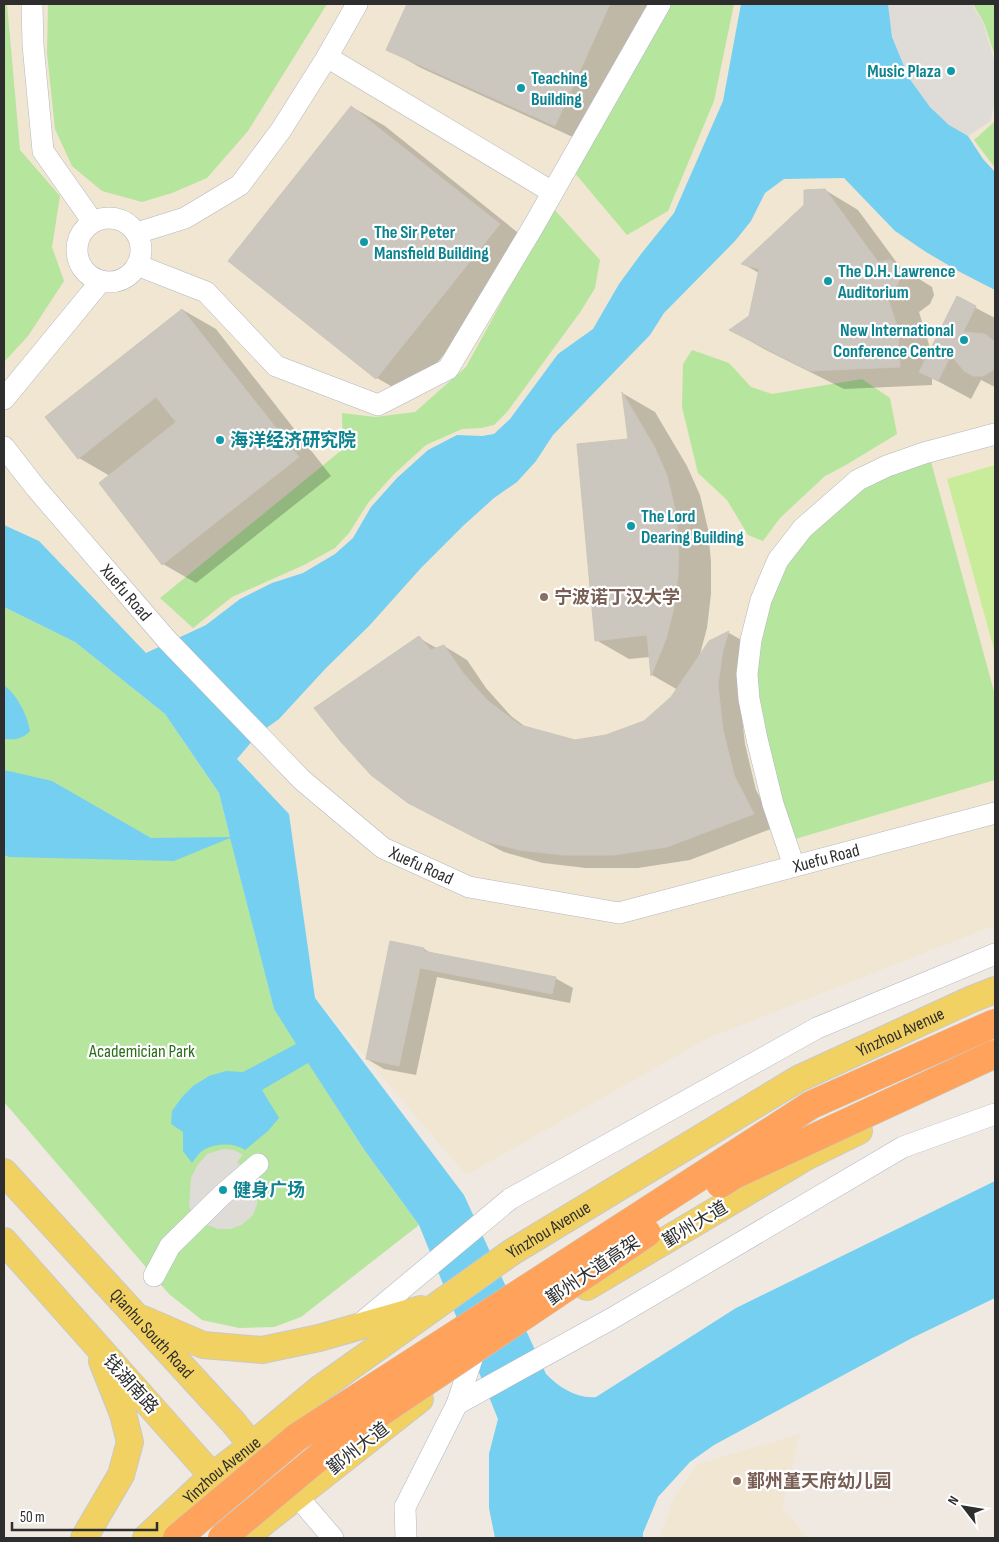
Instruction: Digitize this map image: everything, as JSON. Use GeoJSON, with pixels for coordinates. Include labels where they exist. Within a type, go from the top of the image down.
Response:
{"type":"FeatureCollection","features":[{"type":"Feature","properties":{"kind":"highway","name":"Yinzhou Avenue"},"geometry":{"type":"LineString","coordinates":[[178,1538],[297,1437],[811,1105],[995,1023]]}},
{"type":"Feature","properties":{"kind":"highway","name":"鄞州大道高架"},"geometry":{"type":"LineString","coordinates":[[222,1538],[338,1441],[734,1175],[995,1054]]}},
{"type":"Feature","properties":{"kind":"main road","name":"Yinzhou Avenue"},"geometry":{"type":"LineString","coordinates":[[146,1538],[212,1476],[318,1390],[512,1252],[798,1079],[995,990]]}},
{"type":"Feature","properties":{"kind":"main road","name":"鄞州大道"},"geometry":{"type":"LineString","coordinates":[[256,1535],[297,1496],[472,1359],[558,1305],[806,1157],[995,1064]]}},
{"type":"Feature","properties":{"kind":"main road","name":"Qianhu South Road"},"geometry":{"type":"LineString","coordinates":[[4,1172],[233,1422],[251,1446],[297,1496]]}},
{"type":"Feature","properties":{"kind":"main road","name":"钱湖南路"},"geometry":{"type":"LineString","coordinates":[[4,1241],[212,1476],[256,1535]]}},
{"type":"Feature","properties":{"kind":"main road"},"geometry":{"type":"LineString","coordinates":[[135,1316],[203,1345],[262,1350],[319,1338],[441,1303]]}},
{"type":"Feature","properties":{"kind":"main road"},"geometry":{"type":"LineString","coordinates":[[84,1538],[121,1475],[130,1442],[123,1414],[96,1344]]}},
{"type":"Feature","properties":{"kind":"street"},"geometry":{"type":"LineString","coordinates":[[32,4],[33,45],[43,151],[93,222]]}},
{"type":"Feature","properties":{"kind":"street"},"geometry":{"type":"LineString","coordinates":[[137,233],[185,218],[240,185],[281,130],[327,57],[357,4]]}},
{"type":"Feature","properties":{"kind":"street"},"geometry":{"type":"LineString","coordinates":[[137,265],[206,292],[276,366],[378,405],[448,369],[660,4]]}},
{"type":"Feature","properties":{"kind":"street"},"geometry":{"type":"LineString","coordinates":[[327,57],[552,192]]}},
{"type":"Feature","properties":{"kind":"street"},"geometry":{"type":"LineString","coordinates":[[104,218],[117,218],[128,224],[137,233],[141,243],[141,254],[137,265],[128,276],[115,281],[101,281],[88,274],[80,262],[77,247],[82,232],[93,222],[104,218]]}},
{"type":"Feature","properties":{"kind":"street"},"geometry":{"type":"LineString","coordinates":[[4,399],[101,281]]}},
{"type":"Feature","properties":{"kind":"street"},"geometry":{"type":"LineString","coordinates":[[794,866],[774,804],[757,739],[748,698],[746,674],[751,640],[761,600],[778,560],[803,528],[858,480],[924,453],[995,434]]}},
{"type":"Feature","properties":{"kind":"street","name":"Xuefu Road"},"geometry":{"type":"LineString","coordinates":[[4,447],[36,488],[167,640],[302,780],[384,848],[469,887],[619,913],[995,813]]}},
{"type":"Feature","properties":{"kind":"street","name":"Yinzhou Avenue"},"geometry":{"type":"LineString","coordinates":[[358,1327],[510,1199],[817,1028],[995,954]]}},
{"type":"Feature","properties":{"kind":"street"},"geometry":{"type":"LineString","coordinates":[[457,1404],[611,1320],[903,1147],[995,1114]]}},
{"type":"Feature","properties":{"kind":"street"},"geometry":{"type":"LineString","coordinates":[[154,1276],[170,1246],[222,1195],[258,1164]]}},
{"type":"Feature","properties":{"kind":"street"},"geometry":{"type":"LineString","coordinates":[[406,1538],[405,1507],[457,1404],[472,1359]]}},
{"type":"Feature","properties":{"kind":"street"},"geometry":{"type":"LineString","coordinates":[[297,1496],[333,1538]]}},
{"type":"Feature","properties":{"kind":"shaded area","name":"宁波诺丁汉大学"},"geometry":{"type":"Polygon","coordinates":[[[4,4],[995,4],[995,925],[708,1038],[466,1175],[315,998],[289,814],[39,541],[4,525],[4,4]]]}},
{"type":"Feature","properties":{"kind":"shaded area","name":"Music Plaza"},"geometry":{"type":"Polygon","coordinates":[[[888,4],[972,4],[983,23],[995,63],[995,98],[991,121],[968,136],[949,125],[930,107],[909,78],[892,37],[888,4]]]}},
{"type":"Feature","properties":{"kind":"shaded area","name":"健身广场"},"geometry":{"type":"Polygon","coordinates":[[[223,1149],[234,1150],[243,1155],[237,1162],[255,1179],[258,1192],[257,1204],[253,1215],[243,1224],[231,1229],[218,1229],[200,1222],[193,1215],[189,1206],[191,1178],[197,1166],[207,1154],[223,1149]]]}},
{"type":"Feature","properties":{"kind":"shaded area","name":"鄞州堇天府幼儿园"},"geometry":{"type":"Polygon","coordinates":[[[800,1434],[782,1508],[808,1538],[660,1538],[674,1497],[698,1464],[800,1434]]]}},
{"type":"Feature","properties":{"kind":"green space"},"geometry":{"type":"Polygon","coordinates":[[[4,4],[7,4],[20,150],[60,196],[52,247],[64,281],[28,336],[4,362],[4,4]]]}},
{"type":"Feature","properties":{"kind":"green space"},"geometry":{"type":"Polygon","coordinates":[[[48,4],[327,4],[248,131],[207,178],[172,193],[142,202],[102,191],[72,166],[55,129],[47,53],[48,4]]]}},
{"type":"Feature","properties":{"kind":"green space"},"geometry":{"type":"Polygon","coordinates":[[[671,4],[734,4],[714,101],[668,211],[627,235],[574,172],[671,4]]]}},
{"type":"Feature","properties":{"kind":"green space"},"geometry":{"type":"Polygon","coordinates":[[[973,4],[995,4],[995,56],[984,23],[973,4]]]}},
{"type":"Feature","properties":{"kind":"green space"},"geometry":{"type":"Polygon","coordinates":[[[995,116],[995,168],[974,140],[994,122],[995,116]]]}},
{"type":"Feature","properties":{"kind":"green space"},"geometry":{"type":"Polygon","coordinates":[[[553,208],[600,260],[595,288],[581,311],[507,412],[494,425],[462,429],[426,445],[394,474],[368,503],[349,533],[335,548],[304,565],[232,597],[193,628],[160,598],[343,449],[342,413],[375,417],[415,412],[466,367],[553,208]]]}},
{"type":"Feature","properties":{"kind":"green space"},"geometry":{"type":"Polygon","coordinates":[[[692,350],[729,363],[751,387],[772,394],[862,379],[890,398],[897,434],[825,476],[780,518],[763,541],[748,535],[727,500],[698,473],[682,407],[683,364],[692,350]]]}},
{"type":"Feature","properties":{"kind":"green space"},"geometry":{"type":"Polygon","coordinates":[[[930,458],[995,695],[995,780],[795,839],[782,812],[755,698],[757,641],[784,564],[807,532],[861,484],[930,458]]]}},
{"type":"Feature","properties":{"kind":"green space"},"geometry":{"type":"Polygon","coordinates":[[[995,465],[995,653],[947,479],[995,465]]]}},
{"type":"Feature","properties":{"kind":"green space","name":"Academician Park"},"geometry":{"type":"Polygon","coordinates":[[[4,607],[75,642],[165,714],[219,793],[274,1009],[365,1151],[419,1225],[301,1317],[274,1327],[239,1328],[202,1320],[169,1294],[4,1102],[4,607]]]}},
{"type":"Feature","properties":{"kind":"water"},"geometry":{"type":"Polygon","coordinates":[[[741,4],[888,4],[892,37],[909,78],[930,107],[949,125],[968,136],[983,159],[995,172],[995,290],[926,252],[895,231],[844,178],[784,179],[765,193],[751,221],[735,241],[664,313],[650,335],[553,435],[536,461],[517,482],[494,498],[464,525],[279,719],[258,734],[237,759],[289,814],[315,998],[464,1195],[546,1374],[562,1388],[582,1396],[596,1397],[736,1308],[995,1181],[995,1298],[912,1338],[714,1445],[690,1462],[658,1497],[643,1533],[643,1538],[495,1538],[489,1508],[489,1454],[498,1419],[419,1225],[365,1151],[308,1063],[262,1090],[279,1118],[268,1131],[245,1150],[240,1147],[223,1144],[212,1146],[201,1152],[192,1163],[183,1151],[183,1132],[171,1124],[172,1111],[193,1086],[209,1076],[226,1071],[243,1072],[296,1044],[274,1009],[230,838],[174,861],[9,857],[4,855],[4,770],[52,781],[151,838],[230,837],[219,793],[165,714],[75,642],[4,607],[4,525],[39,541],[146,653],[206,625],[240,599],[272,583],[303,573],[335,554],[353,538],[371,507],[397,478],[428,450],[457,435],[482,436],[494,434],[510,419],[558,354],[593,329],[619,284],[674,213],[723,101],[741,4]]]}},
{"type":"Feature","properties":{"kind":"water"},"geometry":{"type":"Polygon","coordinates":[[[4,685],[17,699],[24,712],[30,731],[25,736],[4,739],[4,685]]]}},
{"type":"Feature","properties":{"kind":"building","name":"Teaching Building"},"geometry":{"type":"Polygon","coordinates":[[[407,4],[610,4],[555,126],[386,50],[407,4]]]}},
{"type":"Feature","properties":{"kind":"building","name":"The Sir Peter Mansfield Building"},"geometry":{"type":"Polygon","coordinates":[[[351,106],[500,224],[376,379],[228,261],[351,106]]]}},
{"type":"Feature","properties":{"kind":"building","name":"The D.H. Lawrence Auditorium"},"geometry":{"type":"Polygon","coordinates":[[[825,189],[878,262],[890,260],[899,267],[901,276],[897,285],[886,293],[898,329],[900,367],[810,371],[729,330],[749,316],[759,269],[741,264],[804,205],[804,190],[825,189]]]}},
{"type":"Feature","properties":{"kind":"building","name":"New International Conference Centre"},"geometry":{"type":"Polygon","coordinates":[[[957,296],[976,306],[963,332],[985,334],[995,342],[995,367],[983,376],[973,376],[964,371],[951,355],[938,381],[919,372],[957,296]]]}},
{"type":"Feature","properties":{"kind":"building","name":"海洋经济研究院"},"geometry":{"type":"Polygon","coordinates":[[[182,309],[299,457],[162,565],[99,483],[176,422],[156,397],[78,459],[45,417],[182,309]]]}},
{"type":"Feature","properties":{"kind":"building","name":"The Lord Dearing Building"},"geometry":{"type":"Polygon","coordinates":[[[622,392],[654,446],[667,475],[675,509],[679,543],[674,608],[666,639],[651,676],[647,635],[595,641],[577,444],[628,439],[622,392]]]}},
{"type":"Feature","properties":{"kind":"building"},"geometry":{"type":"Polygon","coordinates":[[[729,631],[723,650],[718,685],[723,730],[734,775],[754,814],[667,847],[614,855],[563,855],[519,850],[480,840],[408,803],[371,775],[314,708],[419,636],[431,650],[444,645],[463,673],[488,701],[520,725],[575,740],[606,735],[644,721],[671,697],[709,641],[729,631]]]}},
{"type":"Feature","properties":{"kind":"building"},"geometry":{"type":"Polygon","coordinates":[[[390,941],[424,948],[423,951],[556,977],[552,994],[420,968],[399,1066],[366,1059],[390,941]]]}},
{"type":"Feature","properties":{"kind":"place","name":"Music Plaza"},"geometry":{"type":"Point","coordinates":[951,71]}},
{"type":"Feature","properties":{"kind":"place","name":"Teaching Building"},"geometry":{"type":"Point","coordinates":[521,88]}},
{"type":"Feature","properties":{"kind":"place","name":"The Sir Peter Mansfield Building"},"geometry":{"type":"Point","coordinates":[364,242]}},
{"type":"Feature","properties":{"kind":"place","name":"The D.H. Lawrence Auditorium"},"geometry":{"type":"Point","coordinates":[828,281]}},
{"type":"Feature","properties":{"kind":"place","name":"New International Conference Centre"},"geometry":{"type":"Point","coordinates":[964,340]}},
{"type":"Feature","properties":{"kind":"place","name":"海洋经济研究院"},"geometry":{"type":"Point","coordinates":[220,440]}},
{"type":"Feature","properties":{"kind":"place","name":"The Lord Dearing Building"},"geometry":{"type":"Point","coordinates":[631,526]}},
{"type":"Feature","properties":{"kind":"place","name":"宁波诺丁汉大学"},"geometry":{"type":"Point","coordinates":[544,597]}},
{"type":"Feature","properties":{"kind":"place","name":"健身广场"},"geometry":{"type":"Point","coordinates":[223,1190]}},
{"type":"Feature","properties":{"kind":"place","name":"鄞州堇天府幼儿园"},"geometry":{"type":"Point","coordinates":[737,1481]}}]}
